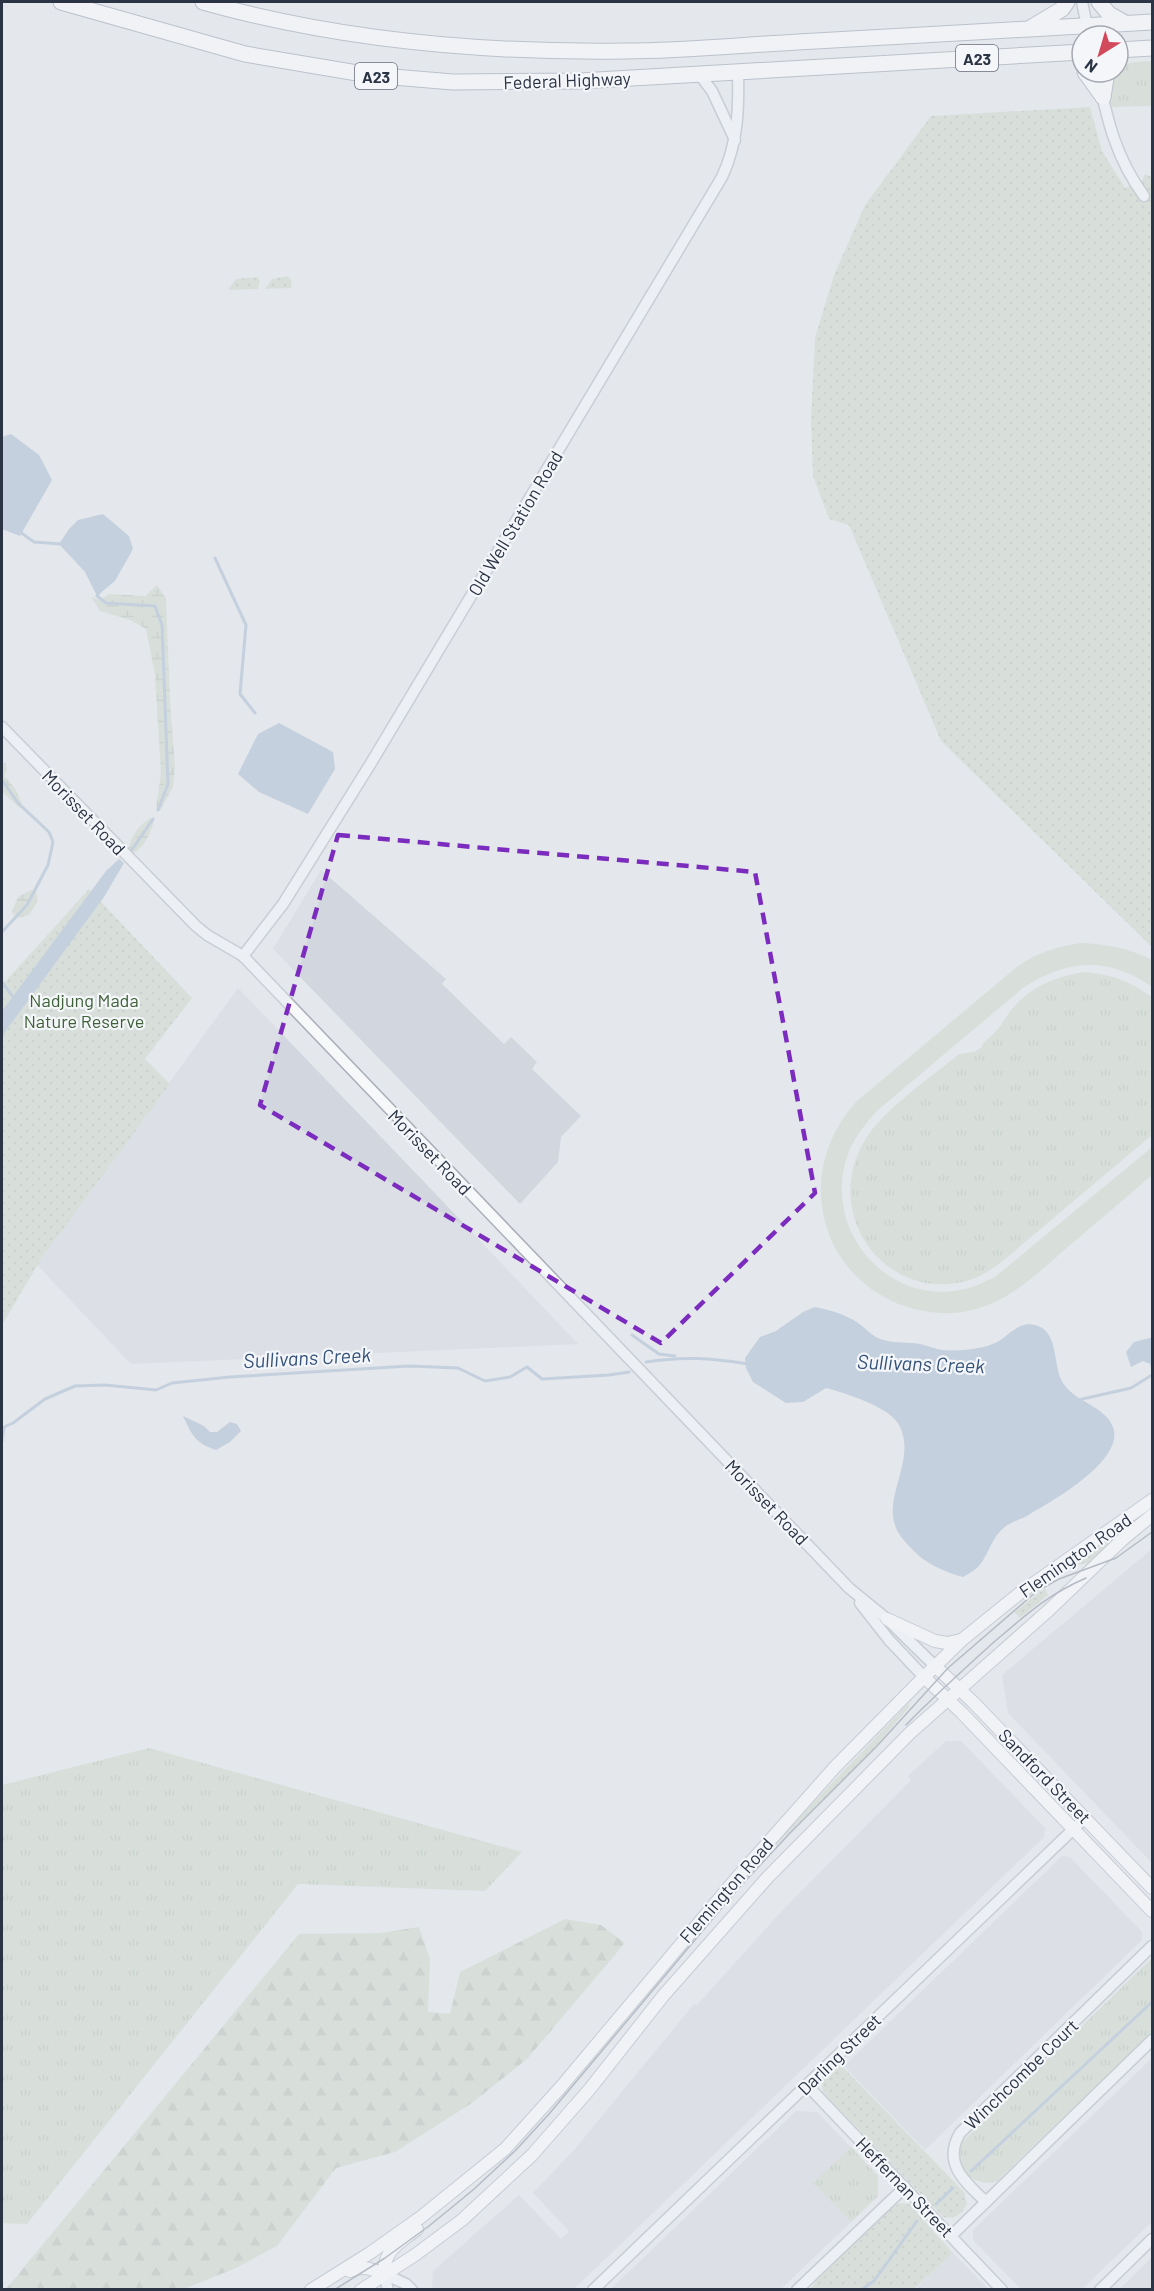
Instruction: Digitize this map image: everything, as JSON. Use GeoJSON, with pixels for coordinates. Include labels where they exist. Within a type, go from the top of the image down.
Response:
{"type":"FeatureCollection","features":[{"type":"Feature","properties":{"kind":"highway","name":"Federal Highway"},"geometry":{"type":"LineString","coordinates":[[61,2],[244,54],[369,75],[453,82],[506,83],[699,74],[1070,53]]}},
{"type":"Feature","properties":{"kind":"highway","name":"Federal Highway"},"geometry":{"type":"LineString","coordinates":[[203,2],[314,28],[459,47],[627,51],[1030,29],[1070,30]]}},
{"type":"Feature","properties":{"kind":"highway"},"geometry":{"type":"LineString","coordinates":[[1030,29],[1060,10],[1067,2]]}},
{"type":"Feature","properties":{"kind":"highway"},"geometry":{"type":"LineString","coordinates":[[1099,2],[1109,14],[1125,23]]}},
{"type":"Feature","properties":{"kind":"highway","name":"Federal Highway"},"geometry":{"type":"LineString","coordinates":[[1120,24],[1152,22]]}},
{"type":"Feature","properties":{"kind":"highway"},"geometry":{"type":"LineString","coordinates":[[738,45],[738,71]]}},
{"type":"Feature","properties":{"kind":"highway"},"geometry":{"type":"LineString","coordinates":[[1130,50],[1145,49]]}},
{"type":"Feature","properties":{"kind":"highway"},"geometry":{"type":"LineString","coordinates":[[1130,56],[1145,49]]}},
{"type":"Feature","properties":{"kind":"highway"},"geometry":{"type":"LineString","coordinates":[[1066,53],[1070,57]]}},
{"type":"Feature","properties":{"kind":"highway"},"geometry":{"type":"LineString","coordinates":[[1093,84],[1103,98]]}},
{"type":"Feature","properties":{"kind":"highway"},"geometry":{"type":"LineString","coordinates":[[1103,98],[1105,84]]}},
{"type":"Feature","properties":{"kind":"main road","name":"Flemington Road"},"geometry":{"type":"LineString","coordinates":[[311,2289],[370,2253],[421,2217],[505,2149],[560,2088],[734,1881],[835,1767],[924,1677],[963,1639],[1020,1593],[1152,1500]]}},
{"type":"Feature","properties":{"kind":"main road","name":"Flemington Road"},"geometry":{"type":"LineString","coordinates":[[361,2289],[415,2255],[462,2220],[532,2155],[589,2090],[663,1996],[768,1877],[910,1733],[1152,1515]]}},
{"type":"Feature","properties":{"kind":"main road"},"geometry":{"type":"LineString","coordinates":[[887,1619],[935,1641],[947,1643],[963,1639]]}},
{"type":"Feature","properties":{"kind":"main road","name":"Sandford Street"},"geometry":{"type":"LineString","coordinates":[[935,1666],[1152,1888]]}},
{"type":"Feature","properties":{"kind":"main road","name":"Morisset Road"},"geometry":{"type":"LineString","coordinates":[[924,1677],[949,1699]]}},
{"type":"Feature","properties":{"kind":"main road","name":"Sandford Street"},"geometry":{"type":"LineString","coordinates":[[949,1699],[1152,1911]]}},
{"type":"Feature","properties":{"kind":"main road"},"geometry":{"type":"LineString","coordinates":[[321,2289],[358,2268],[369,2268],[384,2274],[385,2258],[389,2253],[484,2172],[505,2149]]}},
{"type":"Feature","properties":{"kind":"street"},"geometry":{"type":"LineString","coordinates":[[1082,2],[1087,24]]}},
{"type":"Feature","properties":{"kind":"street","name":"Old Well Station Road"},"geometry":{"type":"LineString","coordinates":[[243,956],[283,904],[436,656],[722,177],[735,141],[738,121],[738,71]]}},
{"type":"Feature","properties":{"kind":"street"},"geometry":{"type":"LineString","coordinates":[[699,74],[712,91],[735,141]]}},
{"type":"Feature","properties":{"kind":"street"},"geometry":{"type":"LineString","coordinates":[[1100,84],[1114,143],[1144,196]]}},
{"type":"Feature","properties":{"kind":"street","name":"Morisset Road"},"geometry":{"type":"LineString","coordinates":[[2,727],[196,926],[243,956],[849,1588],[889,1640],[924,1677]]}},
{"type":"Feature","properties":{"kind":"street","name":"Morisset Road"},"geometry":{"type":"LineString","coordinates":[[849,1588],[887,1619],[935,1666]]}},
{"type":"Feature","properties":{"kind":"street","name":"Darling Street"},"geometry":{"type":"LineString","coordinates":[[593,2289],[1085,1818]]}},
{"type":"Feature","properties":{"kind":"street","name":"Winchcombe Court"},"geometry":{"type":"LineString","coordinates":[[986,2202],[957,2170],[953,2157],[953,2144],[960,2133],[1152,1946]]}},
{"type":"Feature","properties":{"kind":"street"},"geometry":{"type":"LineString","coordinates":[[952,2235],[1152,2040]]}},
{"type":"Feature","properties":{"kind":"street","name":"Heffernan Street"},"geometry":{"type":"LineString","coordinates":[[807,2085],[1002,2289]]}},
{"type":"Feature","properties":{"kind":"street"},"geometry":{"type":"LineString","coordinates":[[797,2289],[905,2187]]}},
{"type":"Feature","properties":{"kind":"street"},"geometry":{"type":"LineString","coordinates":[[1100,2289],[1152,2239]]}},
{"type":"Feature","properties":{"kind":"street"},"geometry":{"type":"LineString","coordinates":[[384,2274],[388,2289]]}},
{"type":"Feature","properties":{"kind":"street"},"geometry":{"type":"LineString","coordinates":[[384,2274],[412,2289]]}},
{"type":"Feature","properties":{"kind":"highlighted area"},"geometry":{"type":"Polygon","coordinates":[[[338,835],[755,872],[815,1193],[661,1343],[260,1105],[338,835]]]}},
{"type":"Feature","properties":{"kind":"shaded area"},"geometry":{"type":"Polygon","coordinates":[[[321,870],[446,979],[442,984],[504,1044],[511,1037],[537,1062],[532,1069],[581,1116],[561,1137],[558,1162],[520,1204],[273,949],[321,870]]]}},
{"type":"Feature","properties":{"kind":"shaded area"},"geometry":{"type":"Polygon","coordinates":[[[238,988],[578,1344],[131,1364],[37,1265],[238,988]]]}},
{"type":"Feature","properties":{"kind":"shaded area"},"geometry":{"type":"Polygon","coordinates":[[[1152,1549],[1152,1863],[1008,1713],[1002,1675],[1152,1549]]]}},
{"type":"Feature","properties":{"kind":"shaded area"},"geometry":{"type":"Polygon","coordinates":[[[946,1741],[961,1741],[1045,1828],[1044,1837],[574,2289],[432,2289],[433,2271],[519,2195],[561,2239],[569,2231],[533,2193],[575,2149],[694,2004],[697,2005],[780,1913],[911,1780],[908,1776],[946,1741]]]}},
{"type":"Feature","properties":{"kind":"shaded area"},"geometry":{"type":"Polygon","coordinates":[[[1062,1856],[1070,1857],[1142,1932],[1142,1940],[925,2150],[844,2066],[1062,1856]]]}},
{"type":"Feature","properties":{"kind":"shaded area"},"geometry":{"type":"Polygon","coordinates":[[[1152,2058],[1152,2222],[1082,2289],[1021,2289],[973,2240],[973,2230],[1152,2058]]]}},
{"type":"Feature","properties":{"kind":"shaded area"},"geometry":{"type":"Polygon","coordinates":[[[796,2111],[817,2112],[878,2176],[878,2196],[781,2289],[610,2290],[796,2111]]]}},
{"type":"Feature","properties":{"kind":"shaded area"},"geometry":{"type":"Polygon","coordinates":[[[953,2253],[988,2289],[914,2290],[953,2253]]]}},
{"type":"Feature","properties":{"kind":"shaded area"},"geometry":{"type":"Polygon","coordinates":[[[1152,2257],[1152,2289],[1119,2289],[1127,2282],[1152,2257]]]}},
{"type":"Feature","properties":{"kind":"green space"},"geometry":{"type":"Polygon","coordinates":[[[1152,61],[1152,106],[1110,107],[1108,99],[1111,84],[1130,84],[1130,64],[1152,61]]]}},
{"type":"Feature","properties":{"kind":"green space"},"geometry":{"type":"Polygon","coordinates":[[[1090,107],[1102,151],[1125,188],[1142,181],[1145,174],[1152,177],[1152,947],[941,741],[849,525],[829,519],[813,476],[811,419],[815,338],[834,275],[865,205],[931,116],[1090,107]]]}},
{"type":"Feature","properties":{"kind":"green space"},"geometry":{"type":"Polygon","coordinates":[[[288,276],[292,282],[291,288],[265,289],[272,279],[288,276]]]}},
{"type":"Feature","properties":{"kind":"green space"},"geometry":{"type":"Polygon","coordinates":[[[257,277],[260,281],[258,289],[228,290],[236,279],[257,277]]]}},
{"type":"Feature","properties":{"kind":"green space"},"geometry":{"type":"Polygon","coordinates":[[[157,585],[166,598],[175,767],[173,787],[160,811],[156,809],[161,773],[155,675],[146,629],[130,620],[100,611],[91,597],[99,600],[110,594],[145,596],[157,585]]]}},
{"type":"Feature","properties":{"kind":"green space"},"geometry":{"type":"Polygon","coordinates":[[[6,763],[7,770],[4,776],[15,788],[23,806],[20,808],[2,792],[2,764],[6,763]]]}},
{"type":"Feature","properties":{"kind":"green space"},"geometry":{"type":"Polygon","coordinates":[[[150,818],[154,821],[151,831],[140,849],[131,854],[128,851],[133,837],[138,828],[150,818]]]}},
{"type":"Feature","properties":{"kind":"green space","name":"Nadjung Mada Nature Reserve"},"geometry":{"type":"Polygon","coordinates":[[[89,889],[192,998],[145,1059],[170,1084],[41,1259],[2,1325],[2,985],[89,889]]]}},
{"type":"Feature","properties":{"kind":"green space"},"geometry":{"type":"Polygon","coordinates":[[[31,890],[36,892],[38,901],[29,915],[15,919],[12,911],[18,897],[31,890]]]}},
{"type":"Feature","properties":{"kind":"green space"},"geometry":{"type":"Polygon","coordinates":[[[1081,943],[1118,947],[1152,960],[1152,987],[1120,970],[1088,965],[1055,971],[1023,988],[878,1110],[864,1127],[855,1139],[846,1160],[842,1187],[845,1212],[853,1236],[867,1257],[886,1274],[908,1286],[933,1291],[960,1290],[995,1277],[1152,1147],[1152,1175],[1036,1275],[1000,1300],[972,1310],[954,1313],[927,1312],[901,1305],[872,1289],[849,1268],[833,1243],[823,1214],[821,1185],[826,1155],[838,1126],[858,1100],[1018,966],[1048,951],[1081,943]]]}},
{"type":"Feature","properties":{"kind":"green space"},"geometry":{"type":"Polygon","coordinates":[[[1085,972],[1121,980],[1152,997],[1152,1135],[1004,1260],[982,1275],[973,1279],[943,1284],[915,1280],[891,1269],[872,1251],[858,1228],[851,1202],[852,1173],[862,1145],[870,1132],[906,1096],[959,1054],[974,1052],[982,1047],[1027,994],[1055,979],[1085,972]]]}},
{"type":"Feature","properties":{"kind":"green space"},"geometry":{"type":"Polygon","coordinates":[[[1152,1507],[1152,1510],[1120,1535],[1088,1565],[1085,1563],[1062,1570],[1152,1507]]]}},
{"type":"Feature","properties":{"kind":"green space"},"geometry":{"type":"Polygon","coordinates":[[[1045,1588],[1048,1595],[1020,1618],[1014,1612],[1045,1588]]]}},
{"type":"Feature","properties":{"kind":"green space"},"geometry":{"type":"Polygon","coordinates":[[[908,1704],[910,1706],[873,1749],[775,1846],[773,1844],[908,1704]]]}},
{"type":"Feature","properties":{"kind":"green space"},"geometry":{"type":"Polygon","coordinates":[[[149,1748],[522,1852],[485,1891],[298,1884],[27,2224],[2,2223],[2,1785],[149,1748]]]}},
{"type":"Feature","properties":{"kind":"green space"},"geometry":{"type":"Polygon","coordinates":[[[565,1919],[601,1925],[625,1943],[527,2059],[472,2103],[395,2152],[336,2168],[277,2246],[236,2268],[184,2289],[6,2289],[299,1934],[380,1933],[419,1927],[430,1959],[428,2012],[450,2014],[460,1972],[565,1919]]]}},
{"type":"Feature","properties":{"kind":"green space"},"geometry":{"type":"Polygon","coordinates":[[[1152,1958],[1152,2032],[997,2181],[989,2183],[973,2179],[962,2167],[959,2159],[958,2151],[961,2143],[1152,1958]]]}},
{"type":"Feature","properties":{"kind":"green space"},"geometry":{"type":"Polygon","coordinates":[[[840,2064],[964,2192],[967,2204],[962,2212],[953,2218],[943,2217],[823,2092],[824,2079],[840,2064]]]}},
{"type":"Feature","properties":{"kind":"green space"},"geometry":{"type":"Polygon","coordinates":[[[851,2147],[878,2176],[878,2196],[851,2222],[813,2183],[851,2147]]]}},
{"type":"Feature","properties":{"kind":"green space"},"geometry":{"type":"Polygon","coordinates":[[[900,2203],[909,2204],[953,2253],[914,2289],[811,2289],[817,2280],[891,2208],[900,2203]]]}},
{"type":"Feature","properties":{"kind":"water"},"geometry":{"type":"Polygon","coordinates":[[[11,434],[39,455],[52,480],[20,536],[2,529],[2,437],[11,434]]]}},
{"type":"Feature","properties":{"kind":"water"},"geometry":{"type":"Polygon","coordinates":[[[103,514],[129,536],[133,549],[115,581],[97,596],[85,572],[59,544],[78,520],[103,514]]]}},
{"type":"Feature","properties":{"kind":"water"},"geometry":{"type":"Polygon","coordinates":[[[279,723],[333,752],[335,769],[308,814],[259,792],[238,774],[258,734],[279,723]]]}},
{"type":"Feature","properties":{"kind":"water"},"geometry":{"type":"Polygon","coordinates":[[[119,859],[124,863],[104,897],[2,1036],[2,1011],[106,871],[119,859]]]}},
{"type":"Feature","properties":{"kind":"water"},"geometry":{"type":"Polygon","coordinates":[[[815,1307],[848,1317],[880,1339],[945,1350],[965,1350],[988,1346],[1024,1325],[1035,1325],[1048,1334],[1052,1342],[1063,1383],[1075,1395],[1103,1414],[1113,1427],[1114,1440],[1108,1453],[1085,1478],[1070,1489],[1001,1530],[982,1562],[973,1571],[963,1577],[935,1566],[909,1546],[895,1525],[894,1501],[903,1463],[904,1438],[894,1418],[866,1402],[826,1388],[803,1402],[786,1403],[753,1382],[746,1368],[745,1358],[760,1337],[776,1331],[803,1312],[815,1307]]]}},
{"type":"Feature","properties":{"kind":"water"},"geometry":{"type":"Polygon","coordinates":[[[1152,1338],[1152,1372],[1150,1364],[1143,1361],[1131,1367],[1126,1352],[1134,1342],[1152,1338]]]}},
{"type":"Feature","properties":{"kind":"water"},"geometry":{"type":"Polygon","coordinates":[[[183,1416],[204,1426],[210,1432],[217,1432],[230,1422],[237,1424],[241,1431],[230,1442],[216,1450],[195,1438],[183,1416]]]}},
{"type":"Feature","properties":{"kind":"waterway"},"geometry":{"type":"LineString","coordinates":[[20,532],[34,542],[61,544]]}},
{"type":"Feature","properties":{"kind":"waterway"},"geometry":{"type":"LineString","coordinates":[[215,558],[246,625],[240,694],[255,713]]}},
{"type":"Feature","properties":{"kind":"waterway"},"geometry":{"type":"LineString","coordinates":[[99,592],[97,596],[106,603],[155,606],[162,625],[168,784],[158,810]]}},
{"type":"Feature","properties":{"kind":"waterway"},"geometry":{"type":"LineString","coordinates":[[2,780],[18,803],[49,832],[53,842],[48,865],[27,905],[2,932]]}},
{"type":"Feature","properties":{"kind":"waterway"},"geometry":{"type":"LineString","coordinates":[[131,851],[153,819]]}},
{"type":"Feature","properties":{"kind":"waterway"},"geometry":{"type":"LineString","coordinates":[[2,982],[14,998]]}},
{"type":"Feature","properties":{"kind":"waterway"},"geometry":{"type":"LineString","coordinates":[[632,1335],[659,1354],[675,1356]]}},
{"type":"Feature","properties":{"kind":"waterway","name":"Sullivans Creek"},"geometry":{"type":"LineString","coordinates":[[646,1362],[697,1358],[748,1364]]}},
{"type":"Feature","properties":{"kind":"waterway","name":"Sullivans Creek"},"geometry":{"type":"LineString","coordinates":[[2,1441],[4,1427],[45,1399],[75,1386],[105,1385],[156,1390],[172,1383],[230,1377],[409,1366],[458,1368],[485,1381],[510,1377],[527,1367],[542,1379],[629,1372]]}},
{"type":"Feature","properties":{"kind":"waterway","name":"Sullivans Creek"},"geometry":{"type":"LineString","coordinates":[[1078,1400],[1131,1388],[1152,1375]]}},
{"type":"Feature","properties":{"kind":"waterway"},"geometry":{"type":"LineString","coordinates":[[971,2171],[1152,2002]]}},
{"type":"Feature","properties":{"kind":"waterway"},"geometry":{"type":"LineString","coordinates":[[936,2204],[953,2188]]}},
{"type":"Feature","properties":{"kind":"waterway"},"geometry":{"type":"LineString","coordinates":[[861,2290],[874,2281],[917,2221]]}},
{"type":"Feature","properties":{"kind":"tram line"},"geometry":{"type":"LineString","coordinates":[[334,2290],[385,2258],[429,2226],[473,2190],[516,2150],[549,2114],[736,1891],[877,1746],[948,1668],[1037,1591],[1059,1579],[1116,1558],[1152,1532]]}},
{"type":"Feature","properties":{"kind":"tram line"},"geometry":{"type":"LineString","coordinates":[[906,1725],[960,1672],[1027,1614],[1060,1591],[1086,1578]]}}]}
